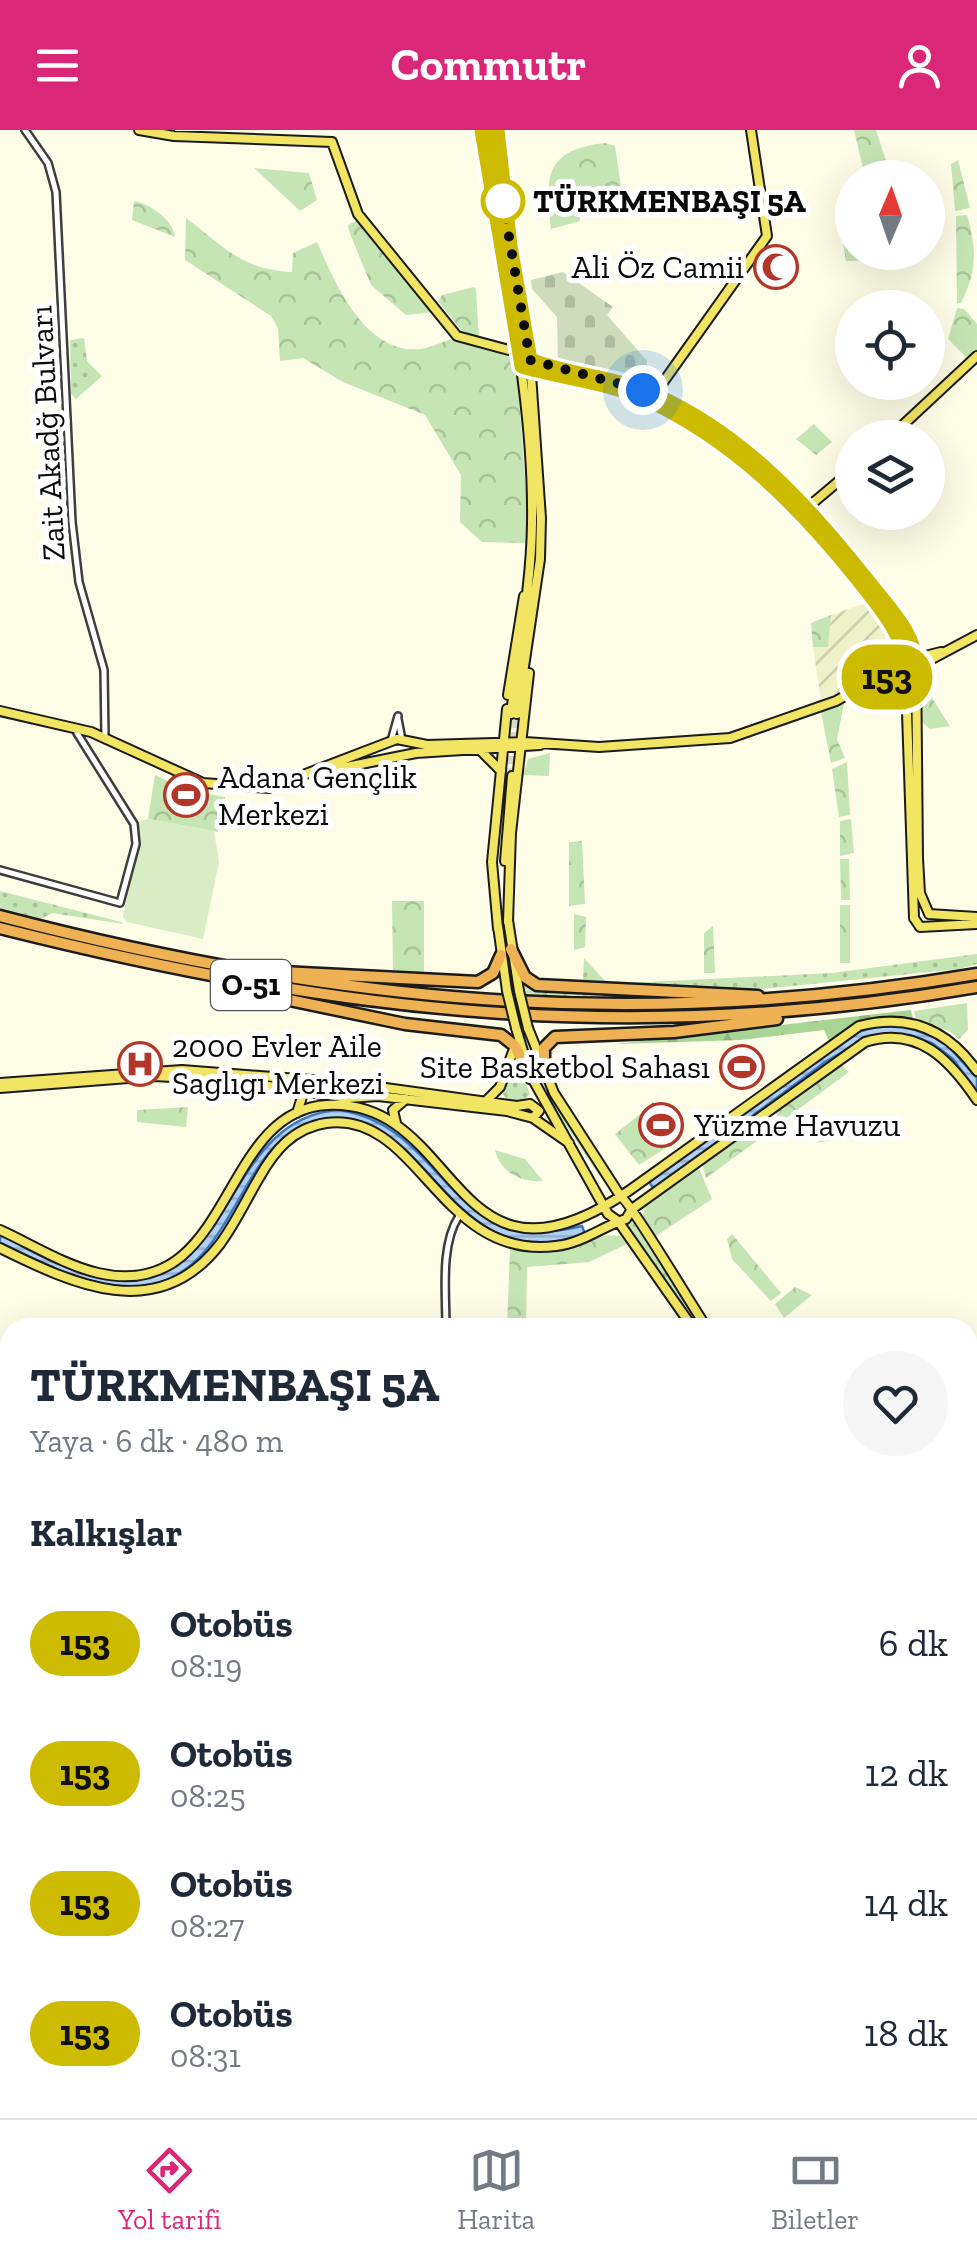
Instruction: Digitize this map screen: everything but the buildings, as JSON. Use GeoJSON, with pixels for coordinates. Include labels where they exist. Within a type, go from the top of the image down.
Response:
{"type":"FeatureCollection","features":[{"type":"Feature","properties":{"kind":"highway","name":"O-51"},"geometry":{"type":"LineString","coordinates":[[0,916],[223,968],[412,996],[607,1006],[804,998],[977,973]]}},
{"type":"Feature","properties":{"kind":"highway"},"geometry":{"type":"LineString","coordinates":[[35,924],[320,976],[478,982],[494,973],[506,952],[525,977],[538,984],[804,998]]}},
{"type":"Feature","properties":{"kind":"highway","name":"O-51"},"geometry":{"type":"LineString","coordinates":[[0,928],[294,993],[494,1016],[677,1018],[866,1004],[977,986]]}},
{"type":"Feature","properties":{"kind":"highway"},"geometry":{"type":"LineString","coordinates":[[38,938],[140,970],[405,1024],[501,1035],[516,1046],[533,1082]]}},
{"type":"Feature","properties":{"kind":"highway"},"geometry":{"type":"LineString","coordinates":[[544,1073],[544,1048],[555,1037],[674,1032],[866,1004]]}},
{"type":"Feature","properties":{"kind":"main road"},"geometry":{"type":"LineString","coordinates":[[139,130],[174,136],[332,142],[358,214],[457,336],[520,353]]}},
{"type":"Feature","properties":{"kind":"main road"},"geometry":{"type":"LineString","coordinates":[[482,130],[520,353],[528,365],[536,558],[512,658],[520,745],[509,774],[492,862],[498,929],[544,1073],[701,1318]]}},
{"type":"Feature","properties":{"kind":"main road"},"geometry":{"type":"LineString","coordinates":[[497,130],[532,397],[536,558],[515,716],[504,747],[509,774],[504,845],[507,991],[533,1082],[595,1184],[610,1218],[618,1222],[685,1318]]}},
{"type":"Feature","properties":{"kind":"main road"},"geometry":{"type":"LineString","coordinates":[[652,398],[767,236],[751,130]]}},
{"type":"Feature","properties":{"kind":"main road"},"geometry":{"type":"LineString","coordinates":[[908,420],[977,356]]}},
{"type":"Feature","properties":{"kind":"main road"},"geometry":{"type":"LineString","coordinates":[[528,365],[652,398],[728,449],[800,510],[890,624],[902,646],[906,668],[914,918],[918,926],[977,921]]}},
{"type":"Feature","properties":{"kind":"main road"},"geometry":{"type":"LineString","coordinates":[[528,365],[652,398],[733,442],[808,507],[887,606],[916,662],[918,858],[920,892],[928,913],[926,926]]}},
{"type":"Feature","properties":{"kind":"main road"},"geometry":{"type":"LineString","coordinates":[[532,397],[538,378],[551,374]]}},
{"type":"Feature","properties":{"kind":"main road"},"geometry":{"type":"LineString","coordinates":[[808,507],[835,484]]}},
{"type":"Feature","properties":{"kind":"main road"},"geometry":{"type":"LineString","coordinates":[[0,714],[77,733],[202,788],[278,792],[326,772],[404,754],[541,744],[654,746],[730,738],[836,701],[977,635]]}},
{"type":"Feature","properties":{"kind":"main road"},"geometry":{"type":"LineString","coordinates":[[0,714],[91,732],[180,776],[253,788],[281,785],[402,740],[477,748],[509,774]]}},
{"type":"Feature","properties":{"kind":"main road"},"geometry":{"type":"LineString","coordinates":[[515,716],[527,734],[541,744]]}},
{"type":"Feature","properties":{"kind":"main road"},"geometry":{"type":"LineString","coordinates":[[477,748],[498,736],[515,716]]}},
{"type":"Feature","properties":{"kind":"main road"},"geometry":{"type":"LineString","coordinates":[[402,740],[404,754]]}},
{"type":"Feature","properties":{"kind":"main road"},"geometry":{"type":"LineString","coordinates":[[392,741],[388,748],[394,756]]}},
{"type":"Feature","properties":{"kind":"main road"},"geometry":{"type":"LineString","coordinates":[[509,774],[541,744]]}},
{"type":"Feature","properties":{"kind":"main road"},"geometry":{"type":"LineString","coordinates":[[914,918],[920,910],[977,921]]}},
{"type":"Feature","properties":{"kind":"main road"},"geometry":{"type":"LineString","coordinates":[[581,1221],[859,1026],[894,1021],[926,1027],[954,1043],[977,1072]]}},
{"type":"Feature","properties":{"kind":"main road"},"geometry":{"type":"LineString","coordinates":[[0,1248],[101,1290],[133,1292],[167,1283],[184,1275],[220,1244],[278,1148],[303,1130],[330,1123],[358,1125],[377,1132],[459,1216],[514,1244],[558,1246],[587,1238],[626,1219],[632,1209],[850,1050],[872,1040],[906,1038],[932,1048],[950,1062],[977,1100]]}},
{"type":"Feature","properties":{"kind":"main road"},"geometry":{"type":"LineString","coordinates":[[484,1102],[500,1087],[516,1046]]}},
{"type":"Feature","properties":{"kind":"main road"},"geometry":{"type":"LineString","coordinates":[[0,1086],[182,1070],[358,1085],[538,1108],[533,1118]]}},
{"type":"Feature","properties":{"kind":"main road"},"geometry":{"type":"LineString","coordinates":[[0,1086],[154,1076],[294,1087],[507,1110],[533,1118],[569,1143]]}},
{"type":"Feature","properties":{"kind":"main road"},"geometry":{"type":"LineString","coordinates":[[522,1106],[533,1096],[533,1082]]}},
{"type":"Feature","properties":{"kind":"main road"},"geometry":{"type":"LineString","coordinates":[[338,1084],[338,1094]]}},
{"type":"Feature","properties":{"kind":"main road"},"geometry":{"type":"LineString","coordinates":[[358,1085],[358,1096],[367,1110]]}},
{"type":"Feature","properties":{"kind":"main road"},"geometry":{"type":"LineString","coordinates":[[294,1087],[303,1102],[296,1114]]}},
{"type":"Feature","properties":{"kind":"main road"},"geometry":{"type":"LineString","coordinates":[[0,1230],[98,1273],[126,1275],[157,1268],[194,1246],[266,1134],[338,1094]]}},
{"type":"Feature","properties":{"kind":"main road"},"geometry":{"type":"LineString","coordinates":[[398,1126],[393,1110],[407,1099]]}},
{"type":"Feature","properties":{"kind":"main road"},"geometry":{"type":"LineString","coordinates":[[317,1106],[367,1110],[398,1126],[487,1215],[534,1228],[598,1218],[602,1223],[587,1238]]}},
{"type":"Feature","properties":{"kind":"main road"},"geometry":{"type":"LineString","coordinates":[[595,1184],[608,1189],[608,1177]]}},
{"type":"Feature","properties":{"kind":"main road"},"geometry":{"type":"LineString","coordinates":[[646,1178],[635,1197],[656,1192]]}},
{"type":"Feature","properties":{"kind":"street","name":"Zait Akadğ Bulvarı"},"geometry":{"type":"LineString","coordinates":[[26,130],[48,162],[56,192],[76,567],[104,670],[105,738]]}},
{"type":"Feature","properties":{"kind":"street"},"geometry":{"type":"LineString","coordinates":[[91,732],[104,708]]}},
{"type":"Feature","properties":{"kind":"street"},"geometry":{"type":"LineString","coordinates":[[392,741],[398,716],[402,740]]}},
{"type":"Feature","properties":{"kind":"street"},"geometry":{"type":"LineString","coordinates":[[0,870],[120,903],[136,844],[134,824],[77,733]]}},
{"type":"Feature","properties":{"kind":"street"},"geometry":{"type":"LineString","coordinates":[[446,1318],[447,1262],[452,1230],[459,1216]]}},
{"type":"Feature","properties":{"kind":"green space"},"geometry":{"type":"Polygon","coordinates":[[[854,130],[876,130],[886,160],[861,160],[854,130]]]}},
{"type":"Feature","properties":{"kind":"green space"},"geometry":{"type":"Polygon","coordinates":[[[605,143],[615,146],[621,187],[577,198],[580,221],[551,229],[548,195],[553,169],[570,152],[605,143]]]}},
{"type":"Feature","properties":{"kind":"green space"},"geometry":{"type":"Polygon","coordinates":[[[958,160],[970,208],[955,211],[951,164],[958,160]]]}},
{"type":"Feature","properties":{"kind":"green space"},"geometry":{"type":"Polygon","coordinates":[[[254,168],[309,173],[317,200],[300,211],[254,168]]]}},
{"type":"Feature","properties":{"kind":"green space"},"geometry":{"type":"Polygon","coordinates":[[[134,201],[160,214],[175,237],[132,220],[134,201]]]}},
{"type":"Feature","properties":{"kind":"green space"},"geometry":{"type":"Polygon","coordinates":[[[967,215],[974,260],[970,281],[961,303],[957,303],[956,216],[967,215]]]}},
{"type":"Feature","properties":{"kind":"green space"},"geometry":{"type":"Polygon","coordinates":[[[186,218],[234,255],[274,270],[292,272],[293,253],[317,242],[355,313],[384,341],[401,348],[421,349],[459,336],[516,360],[528,517],[526,543],[482,542],[460,522],[461,475],[425,415],[343,382],[303,358],[280,361],[278,328],[271,316],[185,260],[186,218]]]}},
{"type":"Feature","properties":{"kind":"green space"},"geometry":{"type":"Polygon","coordinates":[[[358,220],[434,308],[433,312],[406,315],[371,285],[349,231],[348,225],[358,220]]]}},
{"type":"Feature","properties":{"kind":"green space"},"geometry":{"type":"Polygon","coordinates":[[[563,272],[613,307],[607,315],[647,361],[646,387],[558,366],[557,317],[532,289],[531,280],[563,272]]]}},
{"type":"Feature","properties":{"kind":"green space"},"geometry":{"type":"Polygon","coordinates":[[[474,287],[479,339],[461,330],[438,301],[442,295],[474,287]]]}},
{"type":"Feature","properties":{"kind":"green space"},"geometry":{"type":"Polygon","coordinates":[[[957,308],[964,309],[977,324],[977,352],[968,359],[948,339],[957,308]]]}},
{"type":"Feature","properties":{"kind":"green space"},"geometry":{"type":"Polygon","coordinates":[[[84,338],[87,361],[102,376],[76,399],[71,394],[70,340],[84,338]]]}},
{"type":"Feature","properties":{"kind":"green space"},"geometry":{"type":"Polygon","coordinates":[[[814,424],[832,442],[816,455],[796,439],[814,424]]]}},
{"type":"Feature","properties":{"kind":"green space"},"geometry":{"type":"Polygon","coordinates":[[[866,603],[894,641],[868,650],[879,675],[821,700],[813,647],[828,647],[831,615],[866,603]]]}},
{"type":"Feature","properties":{"kind":"green space"},"geometry":{"type":"Polygon","coordinates":[[[831,615],[828,647],[813,647],[811,623],[831,615]]]}},
{"type":"Feature","properties":{"kind":"green space"},"geometry":{"type":"Polygon","coordinates":[[[921,681],[950,726],[930,729],[922,722],[921,681]]]}},
{"type":"Feature","properties":{"kind":"green space"},"geometry":{"type":"Polygon","coordinates":[[[844,703],[837,739],[845,758],[831,763],[821,712],[844,703]]]}},
{"type":"Feature","properties":{"kind":"green space"},"geometry":{"type":"Polygon","coordinates":[[[550,753],[549,776],[523,775],[528,759],[550,753]]]}},
{"type":"Feature","properties":{"kind":"green space"},"geometry":{"type":"Polygon","coordinates":[[[847,762],[850,815],[839,817],[832,769],[847,762]]]}},
{"type":"Feature","properties":{"kind":"green space"},"geometry":{"type":"Polygon","coordinates":[[[155,775],[187,790],[225,797],[218,832],[148,819],[155,775]]]}},
{"type":"Feature","properties":{"kind":"green space"},"geometry":{"type":"Polygon","coordinates":[[[148,819],[214,831],[219,862],[203,939],[127,922],[123,917],[139,840],[136,823],[148,819]]]}},
{"type":"Feature","properties":{"kind":"green space"},"geometry":{"type":"Polygon","coordinates":[[[851,819],[854,853],[840,856],[840,821],[851,819]]]}},
{"type":"Feature","properties":{"kind":"green space"},"geometry":{"type":"Polygon","coordinates":[[[582,841],[585,904],[569,906],[569,842],[582,841]]]}},
{"type":"Feature","properties":{"kind":"green space"},"geometry":{"type":"Polygon","coordinates":[[[840,859],[849,859],[850,900],[841,900],[840,859]]]}},
{"type":"Feature","properties":{"kind":"green space"},"geometry":{"type":"Polygon","coordinates":[[[0,891],[123,924],[52,913],[41,919],[0,908],[0,891]]]}},
{"type":"Feature","properties":{"kind":"green space"},"geometry":{"type":"Polygon","coordinates":[[[392,901],[424,901],[424,974],[393,974],[392,901]]]}},
{"type":"Feature","properties":{"kind":"green space"},"geometry":{"type":"Polygon","coordinates":[[[840,905],[850,905],[850,963],[840,963],[840,905]]]}},
{"type":"Feature","properties":{"kind":"green space"},"geometry":{"type":"Polygon","coordinates":[[[574,914],[586,917],[585,947],[574,950],[574,914]]]}},
{"type":"Feature","properties":{"kind":"green space"},"geometry":{"type":"Polygon","coordinates":[[[713,926],[715,973],[704,973],[704,933],[713,926]]]}},
{"type":"Feature","properties":{"kind":"green space"},"geometry":{"type":"Polygon","coordinates":[[[977,954],[977,964],[959,969],[742,991],[583,981],[584,958],[606,982],[628,983],[832,973],[977,954]]]}},
{"type":"Feature","properties":{"kind":"green space"},"geometry":{"type":"Polygon","coordinates":[[[519,973],[526,981],[685,998],[525,998],[519,973]]]}},
{"type":"Feature","properties":{"kind":"green space"},"geometry":{"type":"Polygon","coordinates":[[[967,1003],[968,1030],[959,1039],[949,1031],[916,1020],[914,1011],[967,1003]]]}},
{"type":"Feature","properties":{"kind":"green space"},"geometry":{"type":"Polygon","coordinates":[[[911,1010],[913,1020],[866,1021],[829,1041],[824,1030],[741,1040],[616,1044],[911,1010]]]}},
{"type":"Feature","properties":{"kind":"green space"},"geometry":{"type":"Polygon","coordinates":[[[519,1028],[524,1028],[552,1097],[607,1187],[544,1093],[519,1028]]]}},
{"type":"Feature","properties":{"kind":"green space"},"geometry":{"type":"Polygon","coordinates":[[[515,1056],[530,1094],[523,1101],[507,1101],[501,1090],[515,1056]]]}},
{"type":"Feature","properties":{"kind":"green space"},"geometry":{"type":"Polygon","coordinates":[[[839,1062],[849,1072],[781,1122],[774,1110],[839,1062]]]}},
{"type":"Feature","properties":{"kind":"green space"},"geometry":{"type":"Polygon","coordinates":[[[188,1107],[186,1127],[137,1122],[137,1110],[188,1107]]]}},
{"type":"Feature","properties":{"kind":"green space"},"geometry":{"type":"Polygon","coordinates":[[[644,1111],[669,1146],[639,1165],[615,1134],[644,1111]]]}},
{"type":"Feature","properties":{"kind":"green space"},"geometry":{"type":"Polygon","coordinates":[[[766,1115],[776,1127],[706,1178],[702,1163],[766,1115]]]}},
{"type":"Feature","properties":{"kind":"green space"},"geometry":{"type":"Polygon","coordinates":[[[853,1116],[856,1135],[817,1143],[853,1116]]]}},
{"type":"Feature","properties":{"kind":"green space"},"geometry":{"type":"Polygon","coordinates":[[[495,1150],[525,1159],[543,1181],[513,1174],[495,1150]]]}},
{"type":"Feature","properties":{"kind":"green space"},"geometry":{"type":"Polygon","coordinates":[[[698,1166],[712,1199],[656,1236],[642,1219],[645,1206],[698,1166]]]}},
{"type":"Feature","properties":{"kind":"green space"},"geometry":{"type":"Polygon","coordinates":[[[632,1221],[696,1318],[691,1318],[625,1225],[632,1221]]]}},
{"type":"Feature","properties":{"kind":"green space"},"geometry":{"type":"Polygon","coordinates":[[[732,1234],[781,1293],[771,1301],[732,1259],[727,1239],[732,1234]]]}},
{"type":"Feature","properties":{"kind":"green space"},"geometry":{"type":"Polygon","coordinates":[[[608,1235],[621,1236],[627,1244],[589,1262],[527,1267],[526,1318],[507,1318],[510,1250],[551,1252],[608,1235]]]}},
{"type":"Feature","properties":{"kind":"green space"},"geometry":{"type":"Polygon","coordinates":[[[795,1287],[812,1295],[784,1318],[775,1304],[795,1287]]]}},
{"type":"Feature","properties":{"kind":"water"},"geometry":{"type":"Polygon","coordinates":[[[901,1025],[943,1040],[977,1078],[977,1092],[953,1059],[932,1043],[910,1035],[870,1036],[825,1062],[654,1189],[649,1182],[849,1035],[877,1026],[901,1025]]]}},
{"type":"Feature","properties":{"kind":"water","name":"Yüzme Havuzu"},"geometry":{"type":"Polygon","coordinates":[[[653,1104],[678,1139],[670,1145],[645,1111],[653,1104]]]}},
{"type":"Feature","properties":{"kind":"water"},"geometry":{"type":"Polygon","coordinates":[[[338,1110],[374,1121],[403,1139],[474,1208],[502,1224],[537,1231],[582,1226],[585,1234],[539,1243],[502,1235],[471,1216],[391,1138],[361,1122],[326,1119],[294,1131],[269,1153],[212,1243],[187,1268],[156,1284],[98,1285],[55,1270],[0,1243],[0,1234],[86,1273],[144,1278],[177,1264],[203,1239],[269,1144],[299,1121],[338,1110]]]}},
{"type":"Feature","properties":{"kind":"tunnel"},"geometry":{"type":"LineString","coordinates":[[506,776],[511,714]]}},
{"type":"Feature","properties":{"kind":"tunnel"},"geometry":{"type":"LineString","coordinates":[[512,776],[517,714]]}},
{"type":"Feature","properties":{"kind":"bus line","name":"153"},"geometry":{"type":"LineString","coordinates":[[482,130],[522,366],[650,401],[758,472],[810,520],[890,624],[906,664],[882,679],[915,669],[916,653],[911,641],[887,606],[808,507],[764,466],[733,442],[654,395],[530,360],[503,201],[497,130]]}},
{"type":"Feature","properties":{"kind":"place","name":"TÜRKMENBAŞI 5A"},"geometry":{"type":"Point","coordinates":[503,201]}},
{"type":"Feature","properties":{"kind":"place","name":"Ali Öz Camii"},"geometry":{"type":"Point","coordinates":[776,267]}},
{"type":"Feature","properties":{"kind":"place","name":"Adana Gençlik Merkezi"},"geometry":{"type":"Point","coordinates":[186,795]}},
{"type":"Feature","properties":{"kind":"place","name":"2000 Evler Aile Saglıgı Merkezi"},"geometry":{"type":"Point","coordinates":[140,1064]}},
{"type":"Feature","properties":{"kind":"place","name":"Site Basketbol Sahası"},"geometry":{"type":"Point","coordinates":[742,1067]}},
{"type":"Feature","properties":{"kind":"place","name":"Yüzme Havuzu"},"geometry":{"type":"Point","coordinates":[661,1125]}},
{"type":"Feature","properties":{"kind":"route"},"geometry":{"type":"LineString","coordinates":[[503,201],[530,360],[643,390]]}}]}
